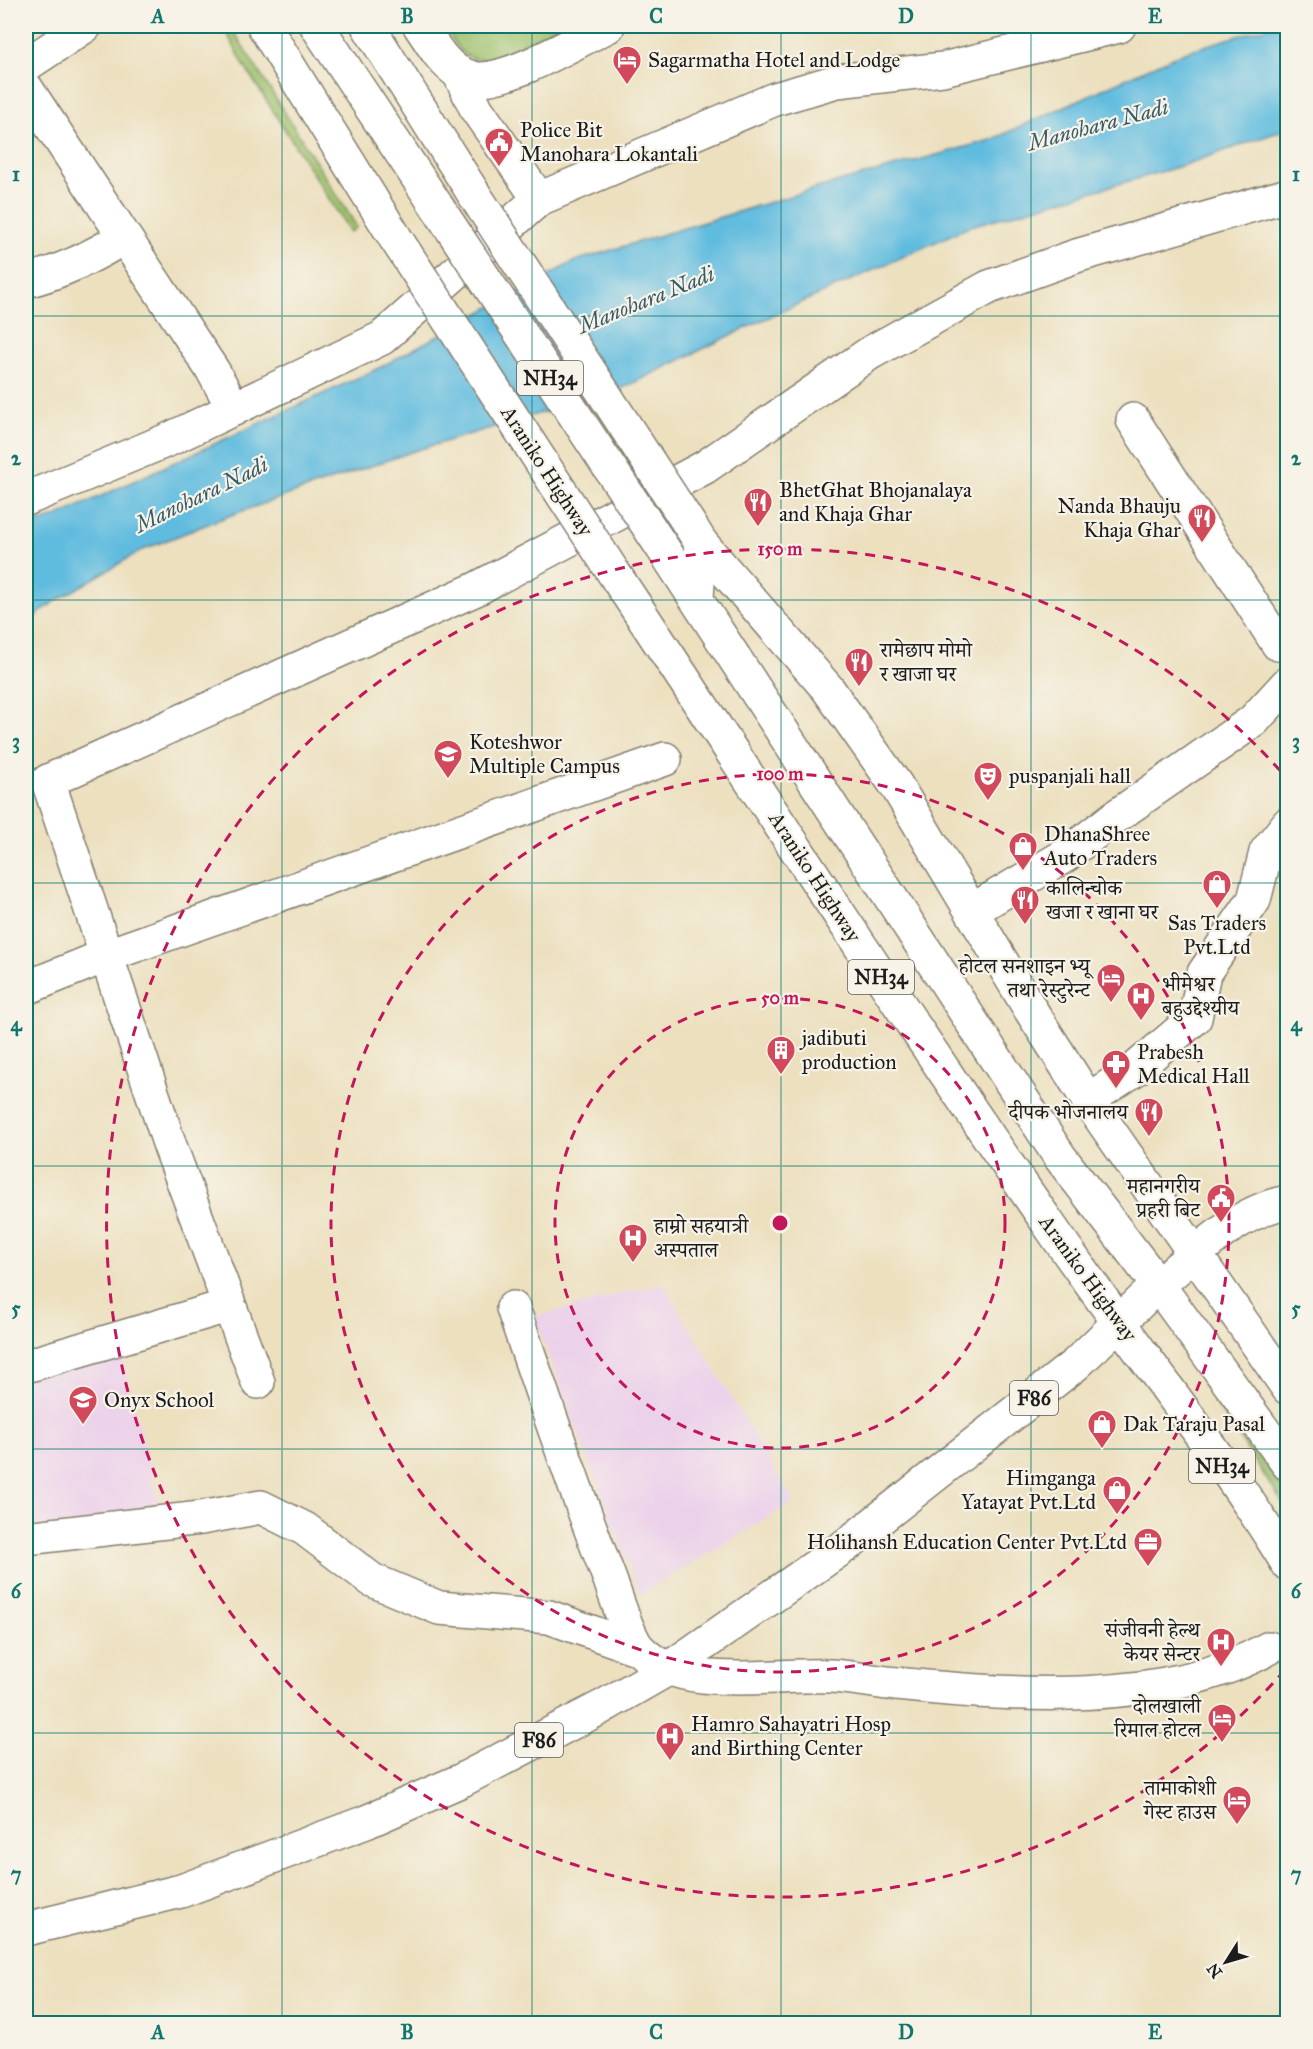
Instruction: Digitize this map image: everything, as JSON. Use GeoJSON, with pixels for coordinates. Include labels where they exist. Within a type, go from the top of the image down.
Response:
{"type":"FeatureCollection","features":[{"type":"Feature","properties":{"kind":"main road"},"geometry":{"type":"LineString","coordinates":[[26,65],[85,26]]}},
{"type":"Feature","properties":{"kind":"main road","name":"Araniko Highway"},"geometry":{"type":"LineString","coordinates":[[264,26],[396,239],[617,578],[948,1077],[1053,1230],[1257,1516],[1287,1564]]}},
{"type":"Feature","properties":{"kind":"main road","name":"NH34"},"geometry":{"type":"LineString","coordinates":[[317,26],[697,597],[1060,1157],[1158,1285],[1287,1464]]}},
{"type":"Feature","properties":{"kind":"main road"},"geometry":{"type":"LineString","coordinates":[[368,26],[472,191],[696,535],[828,688],[896,784],[973,910],[1029,1010],[1088,1100],[1287,1388]]}},
{"type":"Feature","properties":{"kind":"main road"},"geometry":{"type":"LineString","coordinates":[[420,26],[442,58],[459,73],[477,80],[498,77],[608,26]]}},
{"type":"Feature","properties":{"kind":"main road"},"geometry":{"type":"LineString","coordinates":[[26,499],[170,439],[382,338],[539,199],[775,99],[837,81],[943,69],[1044,34],[1119,26]]}},
{"type":"Feature","properties":{"kind":"main road"},"geometry":{"type":"LineString","coordinates":[[459,73],[477,110],[539,199]]}},
{"type":"Feature","properties":{"kind":"main road"},"geometry":{"type":"LineString","coordinates":[[26,88],[213,371],[234,409]]}},
{"type":"Feature","properties":{"kind":"main road"},"geometry":{"type":"LineString","coordinates":[[258,1382],[227,1306],[105,956],[48,781],[476,589],[705,468],[870,353],[989,287],[1076,256],[1287,195]]}},
{"type":"Feature","properties":{"kind":"main road"},"geometry":{"type":"LineString","coordinates":[[26,281],[47,275],[97,254],[124,237]]}},
{"type":"Feature","properties":{"kind":"main road"},"geometry":{"type":"LineString","coordinates":[[1133,420],[1284,646]]}},
{"type":"Feature","properties":{"kind":"main road"},"geometry":{"type":"LineString","coordinates":[[696,535],[697,597]]}},
{"type":"Feature","properties":{"kind":"main road"},"geometry":{"type":"LineString","coordinates":[[973,910],[1066,855],[1115,817],[1253,721],[1287,683]]}},
{"type":"Feature","properties":{"kind":"main road"},"geometry":{"type":"LineString","coordinates":[[26,988],[105,956],[665,759]]}},
{"type":"Feature","properties":{"kind":"main road"},"geometry":{"type":"LineString","coordinates":[[1088,1100],[1134,1070],[1195,1018],[1204,973],[1254,900],[1266,852],[1287,824]]}},
{"type":"Feature","properties":{"kind":"main road"},"geometry":{"type":"LineString","coordinates":[[1120,1322],[1194,1254],[1268,1205],[1287,1202]]}},
{"type":"Feature","properties":{"kind":"main road"},"geometry":{"type":"LineString","coordinates":[[26,1366],[227,1306]]}},
{"type":"Feature","properties":{"kind":"main road"},"geometry":{"type":"LineString","coordinates":[[513,1308],[571,1481],[639,1649]]}},
{"type":"Feature","properties":{"kind":"main road","name":"F86"},"geometry":{"type":"LineString","coordinates":[[26,1929],[181,1891],[366,1822],[462,1780],[602,1707],[668,1669],[845,1546],[1076,1364],[1120,1322]]}},
{"type":"Feature","properties":{"kind":"main road"},"geometry":{"type":"LineString","coordinates":[[26,1538],[201,1518],[261,1507],[305,1529],[372,1580],[439,1608],[549,1617],[639,1649],[668,1669],[725,1679],[830,1676],[897,1684],[1048,1694],[1145,1686],[1209,1675],[1247,1660],[1269,1648]]}},
{"type":"Feature","properties":{"kind":"shaded area"},"geometry":{"type":"Polygon","coordinates":[[[663,1283],[794,1502],[640,1595],[534,1317],[663,1283]]]}},
{"type":"Feature","properties":{"kind":"shaded area","name":"Onyx School"},"geometry":{"type":"Polygon","coordinates":[[[120,1351],[161,1512],[26,1531],[26,1365],[120,1351]]]}},
{"type":"Feature","properties":{"kind":"green space"},"geometry":{"type":"Polygon","coordinates":[[[223,26],[230,26],[357,227],[350,232],[245,67],[223,26]]]}},
{"type":"Feature","properties":{"kind":"green space"},"geometry":{"type":"Polygon","coordinates":[[[444,26],[561,26],[491,59],[482,60],[474,59],[462,52],[444,26]]]}},
{"type":"Feature","properties":{"kind":"green space"},"geometry":{"type":"Polygon","coordinates":[[[1207,1381],[1287,1496],[1287,1509],[1203,1384],[1207,1381]]]}},
{"type":"Feature","properties":{"kind":"water","name":"Manohara Nadi"},"geometry":{"type":"Polygon","coordinates":[[[1272,26],[1287,26],[1287,129],[1178,167],[971,226],[756,323],[621,389],[414,451],[231,515],[142,550],[54,602],[26,623],[26,527],[58,516],[379,368],[575,261],[817,188],[991,140],[1184,52],[1272,26]]]}},
{"type":"Feature","properties":{"kind":"place","name":"Sagarmatha Hotel and Lodge"},"geometry":{"type":"Point","coordinates":[627,86]}},
{"type":"Feature","properties":{"kind":"place","name":"Police Bit Manohara Lokantali"},"geometry":{"type":"Point","coordinates":[499,168]}},
{"type":"Feature","properties":{"kind":"place","name":"BhetGhat Bhojanalaya and Khaja Ghar"},"geometry":{"type":"Point","coordinates":[758,528]}},
{"type":"Feature","properties":{"kind":"place","name":"Nanda Bhauju Khaja Ghar"},"geometry":{"type":"Point","coordinates":[1202,544]}},
{"type":"Feature","properties":{"kind":"place","name":"रामेछाप मोमो र खाजा घर"},"geometry":{"type":"Point","coordinates":[859,688]}},
{"type":"Feature","properties":{"kind":"place","name":"Koteshwor Multiple Campus"},"geometry":{"type":"Point","coordinates":[448,780]}},
{"type":"Feature","properties":{"kind":"place","name":"puspanjali hall"},"geometry":{"type":"Point","coordinates":[988,802]}},
{"type":"Feature","properties":{"kind":"place","name":"DhanaShree Auto Traders"},"geometry":{"type":"Point","coordinates":[1023,872]}},
{"type":"Feature","properties":{"kind":"place","name":"Sas Traders Pvt.Ltd"},"geometry":{"type":"Point","coordinates":[1217,910]}},
{"type":"Feature","properties":{"kind":"place","name":"कालिन्चोक खजा र खाना घर"},"geometry":{"type":"Point","coordinates":[1025,926]}},
{"type":"Feature","properties":{"kind":"place","name":"होटल सनशाइन भ्यू तथा रेस्टुरेन्ट"},"geometry":{"type":"Point","coordinates":[1111,1004]}},
{"type":"Feature","properties":{"kind":"place","name":"भीमेश्वर बहुउद्देश्यीय"},"geometry":{"type":"Point","coordinates":[1141,1022]}},
{"type":"Feature","properties":{"kind":"place","name":"jadibuti production"},"geometry":{"type":"Point","coordinates":[781,1076]}},
{"type":"Feature","properties":{"kind":"place","name":"Prabesh Medical Hall"},"geometry":{"type":"Point","coordinates":[1116,1090]}},
{"type":"Feature","properties":{"kind":"place","name":"दीपक भोजनालय"},"geometry":{"type":"Point","coordinates":[1149,1138]}},
{"type":"Feature","properties":{"kind":"place","name":"महानगरीय प्रहरी बिट"},"geometry":{"type":"Point","coordinates":[1221,1224]}},
{"type":"Feature","properties":{"kind":"place","name":"हाम्रो सहयात्री अस्पताल"},"geometry":{"type":"Point","coordinates":[633,1264]}},
{"type":"Feature","properties":{"kind":"place","name":"Onyx School"},"geometry":{"type":"Point","coordinates":[83,1426]}},
{"type":"Feature","properties":{"kind":"place","name":"Dak Taraju Pasal"},"geometry":{"type":"Point","coordinates":[1102,1450]}},
{"type":"Feature","properties":{"kind":"place","name":"Himganga Yatayat Pvt.Ltd"},"geometry":{"type":"Point","coordinates":[1117,1516]}},
{"type":"Feature","properties":{"kind":"place","name":"Holihansh Education Center Pvt.Ltd"},"geometry":{"type":"Point","coordinates":[1148,1568]}},
{"type":"Feature","properties":{"kind":"place","name":"संजीवनी हेल्थ केयर सेन्टर"},"geometry":{"type":"Point","coordinates":[1221,1668]}},
{"type":"Feature","properties":{"kind":"place","name":"दोलखाली रिमाल होटल"},"geometry":{"type":"Point","coordinates":[1222,1744]}},
{"type":"Feature","properties":{"kind":"place","name":"Hamro Sahayatri Hosp and Birthing Center"},"geometry":{"type":"Point","coordinates":[670,1762]}},
{"type":"Feature","properties":{"kind":"place","name":"तामाकोशी गेस्ट हाउस"},"geometry":{"type":"Point","coordinates":[1237,1826]}}]}
